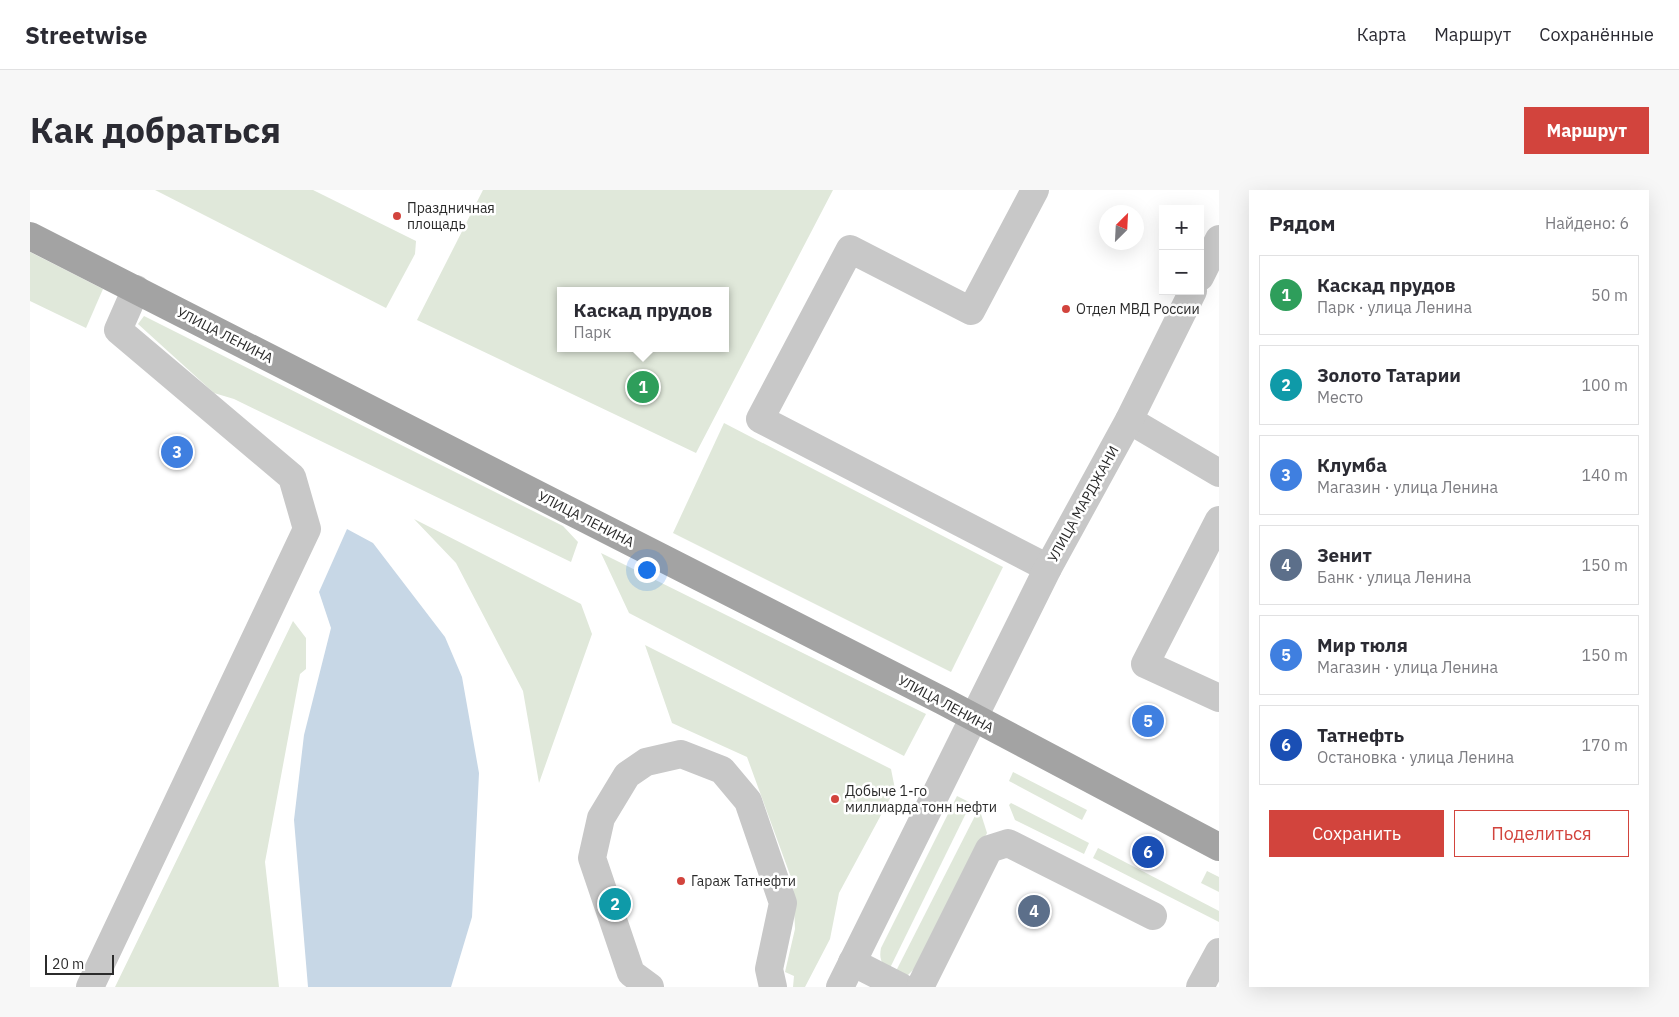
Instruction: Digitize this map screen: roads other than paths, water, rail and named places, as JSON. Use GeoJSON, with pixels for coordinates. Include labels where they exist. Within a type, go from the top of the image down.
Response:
{"type":"FeatureCollection","features":[{"type":"Feature","properties":{"kind":"main road","name":"УЛИЦА ЛЕНИНА"},"geometry":{"type":"LineString","coordinates":[[30,236],[975,718],[1219,847]]}},
{"type":"Feature","properties":{"kind":"street"},"geometry":{"type":"LineString","coordinates":[[1034,190],[971,311],[850,249],[760,419],[1048,568]]}},
{"type":"Feature","properties":{"kind":"street"},"geometry":{"type":"LineString","coordinates":[[1204,269],[1219,239]]}},
{"type":"Feature","properties":{"kind":"street"},"geometry":{"type":"LineString","coordinates":[[90,987],[308,529],[292,477],[118,330],[136,289]]}},
{"type":"Feature","properties":{"kind":"street","name":"УЛИЦА МАРДЖАНИ"},"geometry":{"type":"LineString","coordinates":[[840,987],[1048,568],[1129,420],[1191,295]]}},
{"type":"Feature","properties":{"kind":"street"},"geometry":{"type":"LineString","coordinates":[[1129,420],[1219,473]]}},
{"type":"Feature","properties":{"kind":"street"},"geometry":{"type":"LineString","coordinates":[[1219,520],[1145,664],[1219,698]]}},
{"type":"Feature","properties":{"kind":"street"},"geometry":{"type":"LineString","coordinates":[[650,987],[631,973],[592,858],[601,818],[627,775],[646,762],[681,754],[722,770],[748,801],[783,903],[769,969],[773,987]]}},
{"type":"Feature","properties":{"kind":"street"},"geometry":{"type":"LineString","coordinates":[[920,987],[989,849],[1008,843],[1153,916]]}},
{"type":"Feature","properties":{"kind":"street"},"geometry":{"type":"LineString","coordinates":[[1200,987],[1219,952]]}},
{"type":"Feature","properties":{"kind":"street"},"geometry":{"type":"LineString","coordinates":[[852,962],[901,987]]}},
{"type":"Feature","properties":{"kind":"water"},"geometry":{"type":"Polygon","coordinates":[[[347,529],[373,543],[445,637],[462,677],[479,773],[472,917],[451,987],[308,987],[294,820],[304,735],[331,628],[319,592],[347,529]]]}},
{"type":"Feature","properties":{"kind":"place","name":"Праздничная площадь"},"geometry":{"type":"Point","coordinates":[397,216]}},
{"type":"Feature","properties":{"kind":"place","name":"Отдел МВД России"},"geometry":{"type":"Point","coordinates":[1066,309]}},
{"type":"Feature","properties":{"kind":"place","name":"Каскад прудов"},"geometry":{"type":"Point","coordinates":[643,387]}},
{"type":"Feature","properties":{"kind":"place","name":"Клумба"},"geometry":{"type":"Point","coordinates":[177,452]}},
{"type":"Feature","properties":{"kind":"place","name":"Мир тюля"},"geometry":{"type":"Point","coordinates":[1148,721]}},
{"type":"Feature","properties":{"kind":"place","name":"Добыче 1-го миллиарда тонн нефти"},"geometry":{"type":"Point","coordinates":[835,799]}},
{"type":"Feature","properties":{"kind":"place","name":"Татнефть"},"geometry":{"type":"Point","coordinates":[1148,852]}},
{"type":"Feature","properties":{"kind":"place","name":"Гараж Татнефти"},"geometry":{"type":"Point","coordinates":[681,881]}},
{"type":"Feature","properties":{"kind":"place","name":"Золото Татарии"},"geometry":{"type":"Point","coordinates":[615,904]}},
{"type":"Feature","properties":{"kind":"place","name":"Зенит"},"geometry":{"type":"Point","coordinates":[1034,911]}}]}
